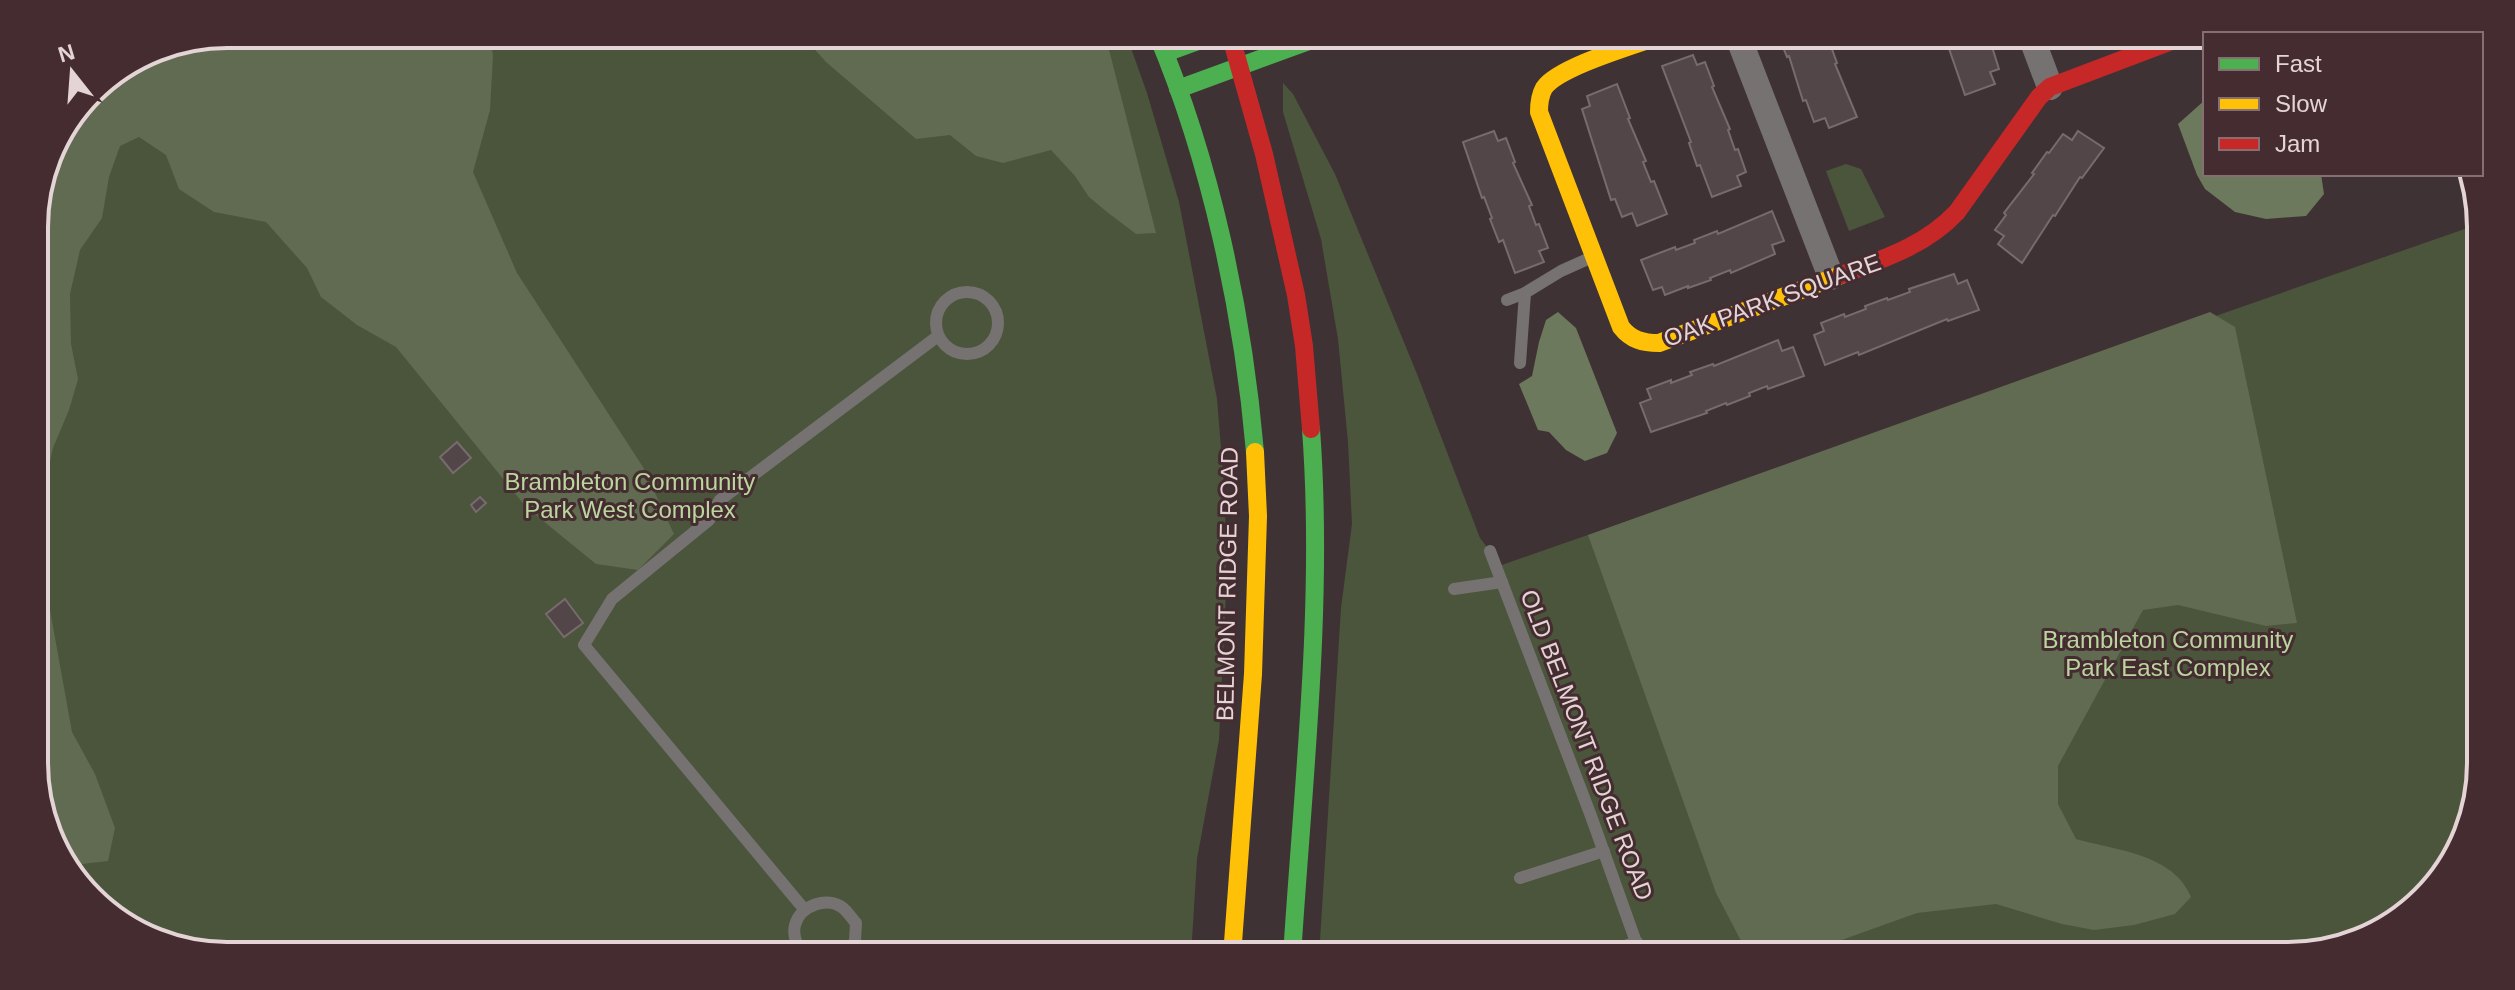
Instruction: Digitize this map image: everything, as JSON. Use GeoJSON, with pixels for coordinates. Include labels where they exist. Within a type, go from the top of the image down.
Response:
{"type":"FeatureCollection","features":[{"type":"Feature","properties":{"kind":"main road","name":"BELMONT RIDGE ROAD"},"geometry":{"type":"LineString","coordinates":[[1163,48],[1204,173],[1231,277],[1248,385],[1258,479],[1256,615],[1233,942]]}},
{"type":"Feature","properties":{"kind":"main road"},"geometry":{"type":"LineString","coordinates":[[1165,53],[1179,48]]}},
{"type":"Feature","properties":{"kind":"main road"},"geometry":{"type":"LineString","coordinates":[[1235,48],[1261,134],[1299,311],[1312,444],[1314,593],[1293,942]]}},
{"type":"Feature","properties":{"kind":"main road"},"geometry":{"type":"LineString","coordinates":[[1178,89],[1288,48]]}},
{"type":"Feature","properties":{"kind":"main road","name":"OAK PARK SQUARE"},"geometry":{"type":"LineString","coordinates":[[1629,48],[1559,75],[1542,91],[1539,112],[1621,327],[1627,335],[1647,344],[1659,343],[1909,249],[1945,226],[2039,97],[2050,87],[2153,48]]}},
{"type":"Feature","properties":{"kind":"street"},"geometry":{"type":"LineString","coordinates":[[1742,48],[1831,277]]}},
{"type":"Feature","properties":{"kind":"street"},"geometry":{"type":"LineString","coordinates":[[2035,48],[2050,87]]}},
{"type":"Feature","properties":{"kind":"lane"},"geometry":{"type":"LineString","coordinates":[[1507,300],[1594,256]]}},
{"type":"Feature","properties":{"kind":"lane"},"geometry":{"type":"LineString","coordinates":[[959,293],[979,294],[994,308],[997,328],[988,345],[980,351],[961,353],[951,350],[938,336],[937,314],[949,297],[959,293]]}},
{"type":"Feature","properties":{"kind":"lane"},"geometry":{"type":"LineString","coordinates":[[1520,363],[1525,293]]}},
{"type":"Feature","properties":{"kind":"lane"},"geometry":{"type":"LineString","coordinates":[[804,909],[584,645],[612,599],[709,520],[720,500],[938,336]]}},
{"type":"Feature","properties":{"kind":"lane","name":"OLD BELMONT RIDGE ROAD"},"geometry":{"type":"LineString","coordinates":[[1490,551],[1637,942]]}},
{"type":"Feature","properties":{"kind":"lane"},"geometry":{"type":"LineString","coordinates":[[1454,589],[1502,582]]}},
{"type":"Feature","properties":{"kind":"lane"},"geometry":{"type":"LineString","coordinates":[[1520,878],[1604,851]]}},
{"type":"Feature","properties":{"kind":"lane"},"geometry":{"type":"LineString","coordinates":[[796,942],[795,925],[804,909],[824,902],[842,907],[856,923],[854,942]]}},
{"type":"Feature","properties":{"kind":"green space","name":"Brambleton Community Park West Complex"},"geometry":{"type":"Polygon","coordinates":[[[215,48],[1131,48],[1179,202],[1217,399],[1225,497],[1226,591],[1219,740],[1197,859],[1192,942],[215,942],[169,933],[148,924],[109,898],[78,863],[57,821],[48,775],[48,215],[54,181],[72,137],[90,112],[112,112],[112,90],[127,78],[148,66],[181,54],[215,48]]]}},
{"type":"Feature","properties":{"kind":"green space"},"geometry":{"type":"Polygon","coordinates":[[[215,48],[492,48],[490,110],[473,172],[517,273],[643,467],[674,534],[638,570],[596,564],[526,507],[396,347],[357,325],[321,297],[307,268],[266,222],[214,212],[179,189],[166,155],[139,137],[120,146],[109,177],[102,218],[80,250],[70,294],[71,344],[78,379],[53,448],[48,470],[50,203],[54,181],[72,137],[90,112],[112,112],[112,90],[148,66],[192,51],[215,48]]]}},
{"type":"Feature","properties":{"kind":"green space"},"geometry":{"type":"Polygon","coordinates":[[[814,48],[1109,48],[1156,233],[1136,234],[1107,212],[1089,197],[1051,150],[1003,163],[976,156],[950,135],[916,139],[814,48]]]}},
{"type":"Feature","properties":{"kind":"green space","name":"Brambleton Community Park East Complex"},"geometry":{"type":"Polygon","coordinates":[[[1283,83],[1293,94],[1335,174],[1480,538],[1490,551],[1496,567],[2467,228],[2467,763],[2464,798],[2458,821],[2437,863],[2415,890],[2378,918],[2334,936],[2300,942],[1320,942],[1341,608],[1352,524],[1338,339],[1321,239],[1283,112],[1283,83]]]}},
{"type":"Feature","properties":{"kind":"green space"},"geometry":{"type":"Polygon","coordinates":[[[1846,164],[1861,169],[1885,217],[1849,231],[1826,171],[1846,164]]]}},
{"type":"Feature","properties":{"kind":"green space"},"geometry":{"type":"Polygon","coordinates":[[[2210,312],[2235,327],[2297,623],[2266,626],[2178,605],[2143,610],[2058,766],[2058,804],[2076,839],[2142,856],[2171,871],[2191,897],[2175,914],[2134,925],[2094,930],[2062,924],[1996,904],[1917,913],[1836,942],[1742,942],[1716,893],[1588,535],[2210,312]]]}},
{"type":"Feature","properties":{"kind":"green space"},"geometry":{"type":"Polygon","coordinates":[[[48,599],[72,732],[95,774],[115,828],[108,861],[82,864],[77,861],[57,821],[51,798],[48,775],[48,599]]]}},
{"type":"Feature","properties":{"kind":"shaded area"},"geometry":{"type":"Polygon","coordinates":[[[2203,102],[2203,176],[2321,176],[2324,194],[2306,216],[2266,219],[2235,212],[2205,189],[2178,124],[2203,102]]]}},
{"type":"Feature","properties":{"kind":"shaded area"},"geometry":{"type":"Polygon","coordinates":[[[1558,312],[1576,328],[1617,433],[1607,453],[1585,461],[1566,450],[1549,432],[1538,430],[1519,384],[1532,376],[1546,320],[1558,312]]]}},
{"type":"Feature","properties":{"kind":"building"},"geometry":{"type":"Polygon","coordinates":[[[1783,48],[1832,48],[1857,117],[1829,128],[1825,118],[1814,122],[1783,48]]]}},
{"type":"Feature","properties":{"kind":"building"},"geometry":{"type":"Polygon","coordinates":[[[1949,48],[1992,48],[1999,69],[1990,72],[1995,84],[1965,95],[1949,48]]]}},
{"type":"Feature","properties":{"kind":"building"},"geometry":{"type":"Polygon","coordinates":[[[1693,55],[1697,65],[1705,62],[1735,150],[1738,149],[1746,172],[1737,176],[1741,186],[1712,197],[1700,165],[1697,166],[1662,66],[1693,55]]]}},
{"type":"Feature","properties":{"kind":"building"},"geometry":{"type":"Polygon","coordinates":[[[1617,84],[1646,161],[1643,162],[1667,214],[1637,226],[1632,213],[1622,217],[1615,199],[1611,200],[1582,109],[1590,106],[1587,96],[1617,84]]]}},
{"type":"Feature","properties":{"kind":"building"},"geometry":{"type":"Polygon","coordinates":[[[1494,131],[1498,141],[1506,138],[1513,163],[1532,205],[1529,206],[1536,225],[1539,224],[1548,248],[1539,251],[1544,262],[1515,273],[1503,240],[1499,242],[1463,142],[1494,131]]]}},
{"type":"Feature","properties":{"kind":"building"},"geometry":{"type":"Polygon","coordinates":[[[2078,131],[2104,148],[2080,177],[2022,263],[1998,244],[2004,236],[1995,230],[2047,152],[2063,134],[2072,140],[2078,131]]]}},
{"type":"Feature","properties":{"kind":"building"},"geometry":{"type":"Polygon","coordinates":[[[1772,211],[1784,241],[1772,245],[1775,254],[1731,273],[1730,270],[1711,280],[1665,295],[1662,287],[1653,290],[1641,260],[1695,243],[1694,240],[1717,231],[1718,234],[1772,211]]]}},
{"type":"Feature","properties":{"kind":"building"},"geometry":{"type":"Polygon","coordinates":[[[1954,274],[1958,284],[1967,280],[1979,310],[1825,365],[1814,335],[1824,331],[1821,323],[1844,314],[1845,317],[1866,309],[1865,306],[1954,274]]]}},
{"type":"Feature","properties":{"kind":"building"},"geometry":{"type":"Polygon","coordinates":[[[1778,340],[1782,351],[1793,347],[1804,376],[1768,389],[1767,386],[1749,393],[1750,396],[1651,432],[1640,403],[1651,399],[1647,389],[1671,380],[1671,383],[1692,375],[1690,372],[1714,366],[1778,340]]]}},
{"type":"Feature","properties":{"kind":"building"},"geometry":{"type":"Polygon","coordinates":[[[457,442],[471,458],[453,473],[440,457],[457,442]]]}},
{"type":"Feature","properties":{"kind":"building"},"geometry":{"type":"Polygon","coordinates":[[[480,497],[486,503],[476,512],[471,505],[480,497]]]}},
{"type":"Feature","properties":{"kind":"building"},"geometry":{"type":"Polygon","coordinates":[[[565,599],[583,623],[564,637],[546,614],[565,599]]]}},
{"type":"Feature","properties":{"kind":"traffic: fast"},"geometry":{"type":"LineString","coordinates":[[1162,48],[1193,134],[1222,239],[1242,346],[1255,452]]}},
{"type":"Feature","properties":{"kind":"traffic: fast"},"geometry":{"type":"LineString","coordinates":[[1165,53],[1179,48]]}},
{"type":"Feature","properties":{"kind":"traffic: fast"},"geometry":{"type":"LineString","coordinates":[[1178,89],[1290,48]]}},
{"type":"Feature","properties":{"kind":"traffic: fast"},"geometry":{"type":"LineString","coordinates":[[1293,942],[1314,626],[1311,429]]}},
{"type":"Feature","properties":{"kind":"traffic: slow"},"geometry":{"type":"LineString","coordinates":[[1624,48],[1552,80],[1544,88],[1539,112],[1621,327],[1638,340],[1659,343],[1841,275]]}},
{"type":"Feature","properties":{"kind":"traffic: slow"},"geometry":{"type":"LineString","coordinates":[[1233,942],[1253,674],[1258,516],[1255,452]]}},
{"type":"Feature","properties":{"kind":"traffic: jam"},"geometry":{"type":"LineString","coordinates":[[1234,48],[1264,154],[1296,295],[1311,429]]}},
{"type":"Feature","properties":{"kind":"traffic: jam"},"geometry":{"type":"LineString","coordinates":[[1841,275],[1903,250],[1945,224],[1957,212],[2039,97],[2050,87],[2153,48]]}}]}
